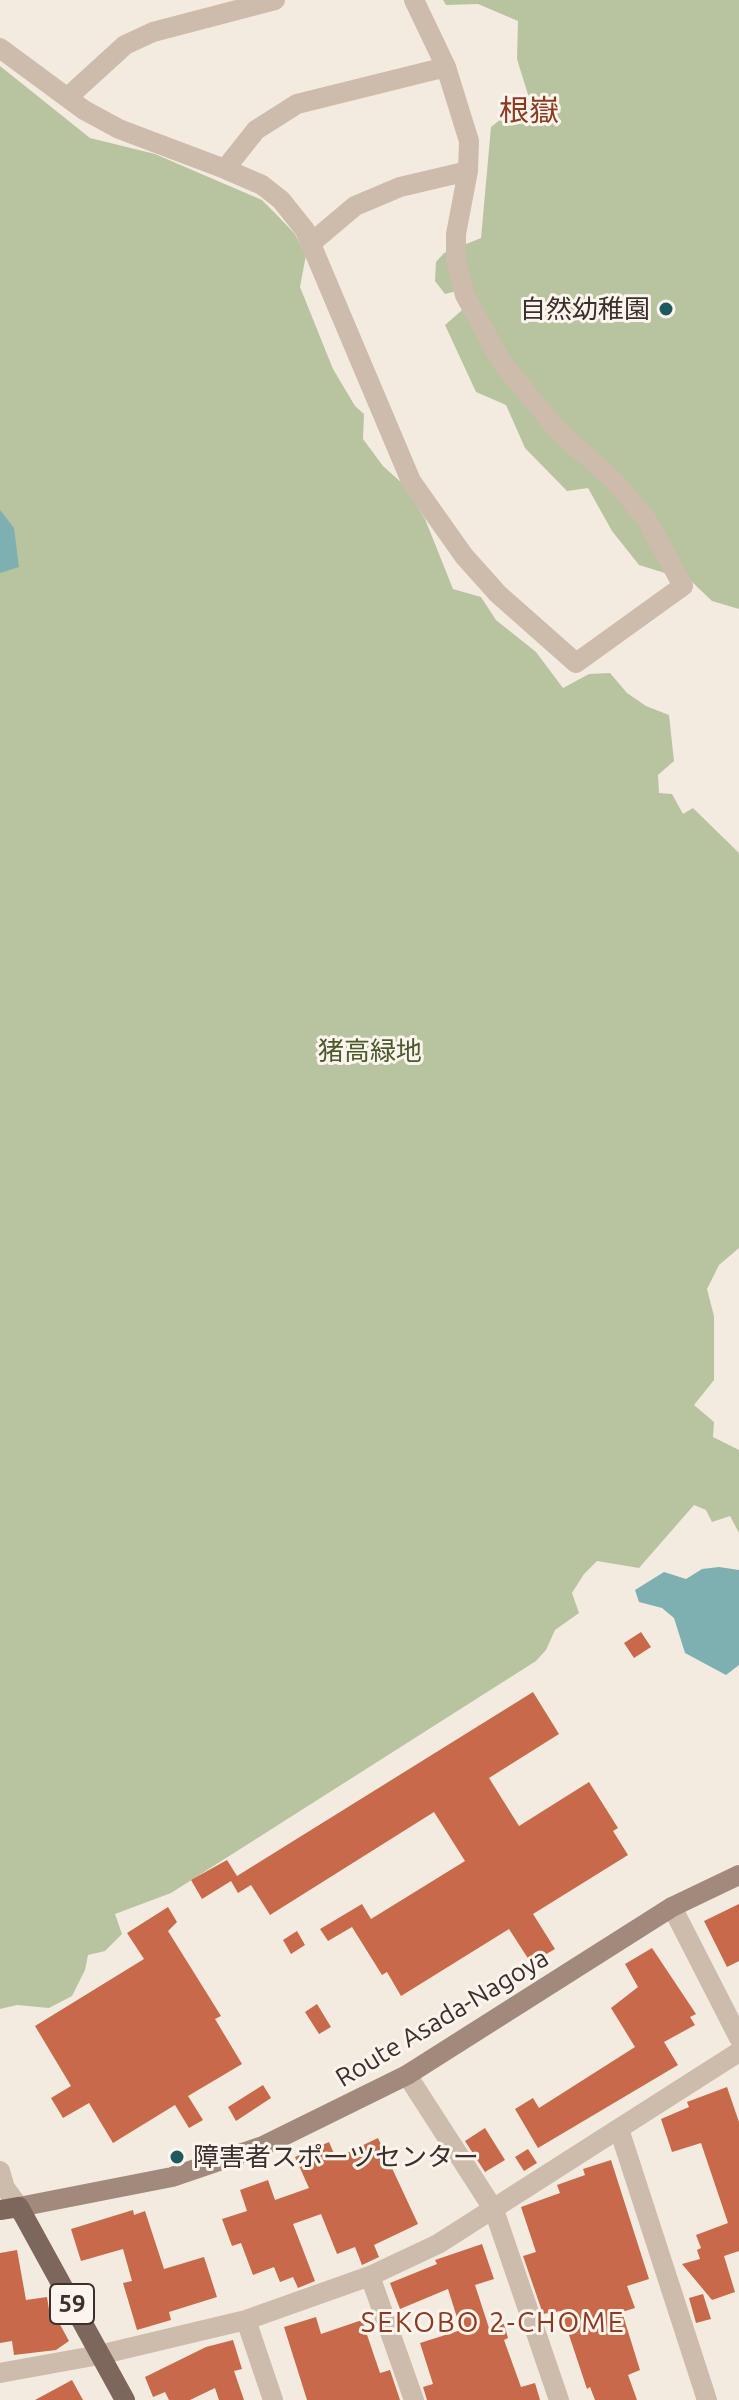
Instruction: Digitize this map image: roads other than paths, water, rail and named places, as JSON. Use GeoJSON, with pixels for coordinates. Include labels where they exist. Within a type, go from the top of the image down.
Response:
{"type":"FeatureCollection","features":[{"type":"Feature","properties":{"kind":"main road","name":"Route Asada-Nagoya"},"geometry":{"type":"LineString","coordinates":[[10,2209],[172,2177],[263,2146],[407,2075],[672,1907],[739,1875]]}},
{"type":"Feature","properties":{"kind":"main road","name":"59"},"geometry":{"type":"LineString","coordinates":[[10,2209],[125,2400]]}},
{"type":"Feature","properties":{"kind":"street"},"geometry":{"type":"LineString","coordinates":[[68,97],[125,45],[153,32],[275,0]]}},
{"type":"Feature","properties":{"kind":"street"},"geometry":{"type":"LineString","coordinates":[[0,48],[119,129],[262,185],[281,200],[310,244],[411,481],[472,565],[498,594],[576,663],[683,586],[647,520],[614,480],[545,417],[502,363],[465,295],[456,262],[456,234],[468,171],[465,120],[446,67],[414,0]]}},
{"type":"Feature","properties":{"kind":"street"},"geometry":{"type":"LineString","coordinates":[[225,169],[256,130],[297,104],[446,67]]}},
{"type":"Feature","properties":{"kind":"street"},"geometry":{"type":"LineString","coordinates":[[310,244],[334,220],[355,206],[400,187],[468,171]]}},
{"type":"Feature","properties":{"kind":"street"},"geometry":{"type":"LineString","coordinates":[[672,1907],[739,2038]]}},
{"type":"Feature","properties":{"kind":"street"},"geometry":{"type":"LineString","coordinates":[[0,2373],[99,2355],[246,2320],[370,2276],[438,2244],[739,2052]]}},
{"type":"Feature","properties":{"kind":"street"},"geometry":{"type":"LineString","coordinates":[[407,2075],[494,2210],[559,2400]]}},
{"type":"Feature","properties":{"kind":"street"},"geometry":{"type":"LineString","coordinates":[[619,2129],[707,2400]]}},
{"type":"Feature","properties":{"kind":"street"},"geometry":{"type":"LineString","coordinates":[[0,2171],[10,2209]]}},
{"type":"Feature","properties":{"kind":"street"},"geometry":{"type":"LineString","coordinates":[[370,2276],[414,2400]]}},
{"type":"Feature","properties":{"kind":"street"},"geometry":{"type":"LineString","coordinates":[[246,2320],[273,2400]]}},
{"type":"Feature","properties":{"kind":"water"},"geometry":{"type":"Polygon","coordinates":[[[0,510],[14,528],[19,567],[0,573],[0,510]]]}},
{"type":"Feature","properties":{"kind":"water"},"geometry":{"type":"Polygon","coordinates":[[[719,1567],[739,1570],[739,1665],[726,1675],[685,1653],[674,1618],[662,1608],[639,1602],[635,1590],[664,1572],[686,1579],[702,1569],[719,1567]]]}},
{"type":"Feature","properties":{"kind":"place","name":"自然幼稚園"},"geometry":{"type":"Point","coordinates":[666,309]}},
{"type":"Feature","properties":{"kind":"place","name":"障害者スポーツセンター"},"geometry":{"type":"Point","coordinates":[177,2157]}},
{"type":"Feature","properties":{"kind":"district","name":"根嶽"},"geometry":{"type":"Point","coordinates":[529,111]}},
{"type":"Feature","properties":{"kind":"district","name":"SEKOBO 2-CHOME"},"geometry":{"type":"Point","coordinates":[493,2323]}},
{"type":"Feature","properties":{"kind":"park label","name":"猪高緑地"},"geometry":{"type":"Point","coordinates":[370,1051]}}]}
